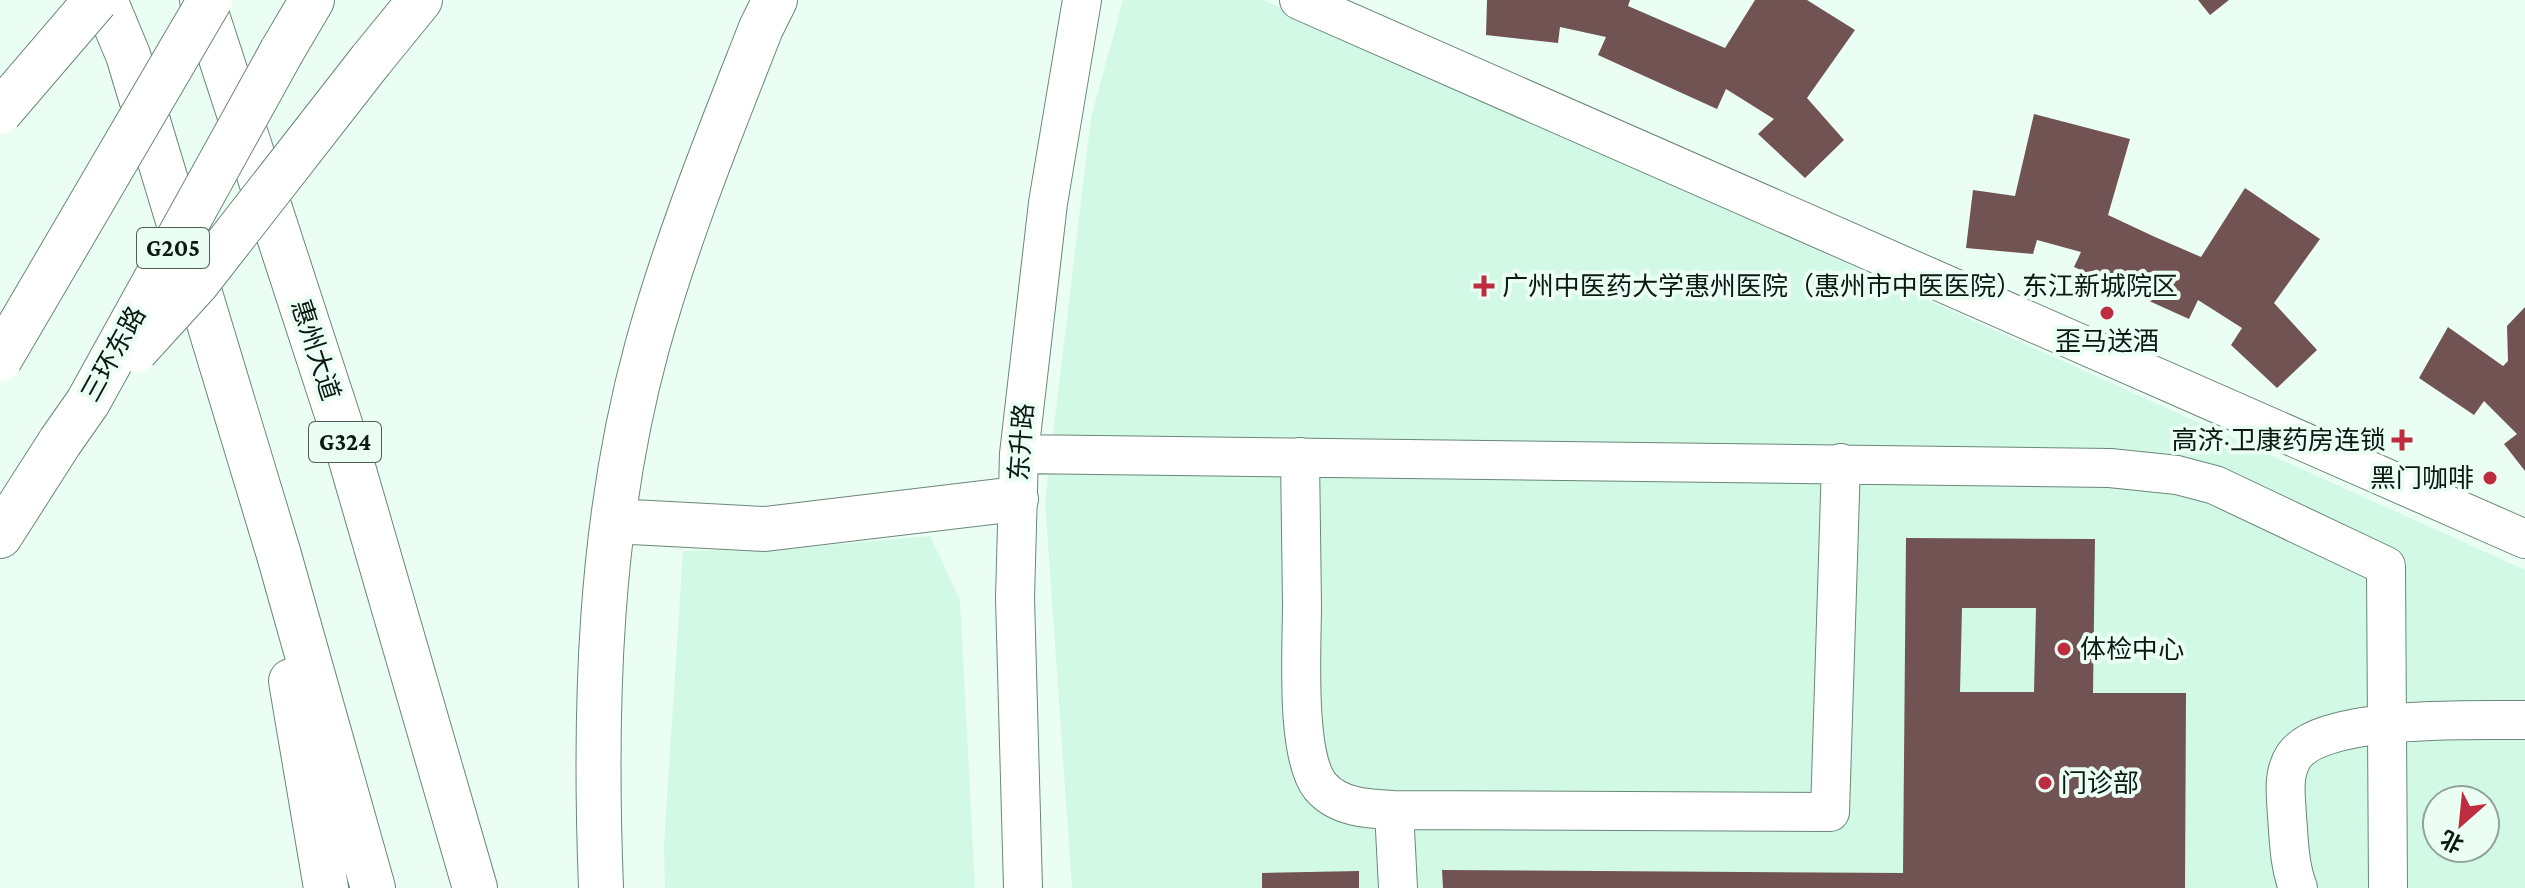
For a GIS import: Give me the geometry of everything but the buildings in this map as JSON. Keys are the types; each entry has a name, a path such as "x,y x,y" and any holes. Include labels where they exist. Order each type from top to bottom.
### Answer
{"highway":[{"path":"0,112 95,0 128,55"},
{"path":"105,0 128,55 279,555 373,888"},
{"name":"惠州大道","path":"202,0 344,436 475,888"},
{"path":"0,359 210,0"},
{"name":"三环东路","path":"0,536 88,402 312,0"},
{"path":"88,402 197,283 420,0"},
{"path":"601,888 597,774 599,687 613,521 634,404 663,293 716,145 761,28 775,0"},
{"path":"613,521 765,529 1016,499"},
{"path":"279,555 293,707 326,888"}],"street":[{"name":"东升路","path":"1023,888 1017,715 1016,499 1048,203 1082,0"},
{"path":"1299,0 2525,539"},
{"path":"1019,454 1841,463 2136,470 2203,480 2386,566 2388,888"},
{"path":"1300,457 1302,693 1310,764 1320,786 1335,799 1361,807 1394,810 1830,812 1841,463"},
{"path":"2298,888 2291,868 2285,786 2288,770 2302,747 2316,739 2387,722 2525,720"},
{"path":"1394,810 1398,888"}],"shaded area":[{"name":"广州中医药大学惠州医院（惠州市中医医院）东江新城院区","path":"1123,0 1263,0 2525,570 2525,888 1072,888 1045,501 1091,118"},
{"path":"930,536 960,600 975,888 665,888 664,845 683,551 786,549"}],"place":[{"name":"广州中医药大学惠州医院（惠州市中医医院）东江新城院区","path":"1484,286"},
{"name":"歪马送酒","path":"2107,313"},
{"name":"高济·卫康药房连锁","path":"2402,440"},
{"name":"黑门咖啡","path":"2490,478"},
{"name":"体检中心","path":"2064,649"},
{"name":"门诊部","path":"2045,783"}]}
